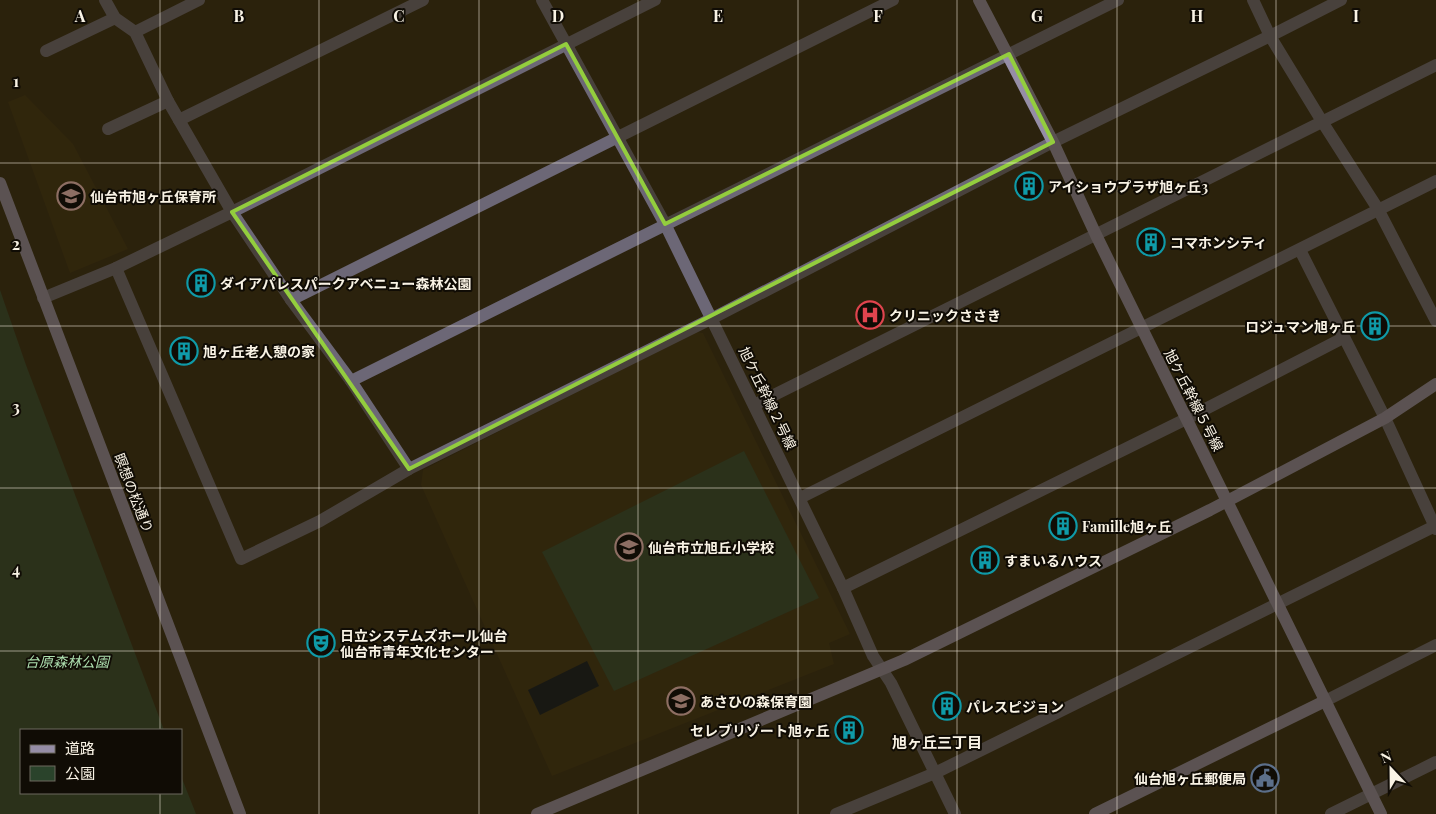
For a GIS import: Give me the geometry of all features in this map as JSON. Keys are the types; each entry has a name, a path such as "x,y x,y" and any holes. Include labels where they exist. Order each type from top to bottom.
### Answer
{"street":[{"path":"105,0 115,18 135,32 168,101 232,212 290,300 351,381 409,469"},
{"path":"135,32 199,0"},
{"path":"179,120 423,0"},
{"name":"旭ケ丘幹線２号線","path":"542,0 666,224 800,498 873,656 891,683 955,814"},
{"path":"44,298 116,268 232,212 655,0"},
{"path":"290,300 893,0"},
{"name":"旭ケ丘幹線５号線","path":"979,0 1009,54 1053,142 1096,235 1381,814"},
{"path":"351,381 1118,0"},
{"path":"1253,0 1270,36 1378,209 1436,321"},
{"path":"116,268 241,559 320,521 409,469 713,318 1053,142 1341,0"},
{"path":"46,51 115,18"},
{"path":"754,405 1436,65"},
{"path":"108,128 168,101"},
{"path":"800,498 1300,250 1436,180"},
{"name":"瞑想の松通り","path":"0,183 240,814"},
{"path":"836,814 935,773 1435,527 1385,418 1300,250"},
{"path":"843,588 1343,338"},
{"path":"537,814 557,810 882,670 1228,500 1385,418 1436,384"},
{"path":"1095,814 1436,646"},
{"path":"1331,814 1436,762"}],"highlighted area":[{"path":"566,44 665,224 1009,54 1053,142 409,469 232,212"}],"shaded area":[{"name":"仙台市旭ヶ丘保育所","path":"25,95 73,144 128,249 70,273 8,102"},
{"name":"仙台市立旭丘小学校","path":"696,332 703,333 850,634 829,643 834,664 552,776 421,485 423,470"}],"green space":[{"name":"台原森林公園","path":"0,290 26,365 164,729 20,729 20,794 182,794 182,779 196,814 0,814"},
{"path":"744,451 819,598 614,691 542,552"}],"water":[{"path":"587,661 599,686 540,715 528,690"}],"place":[{"name":"アイショウプラザ旭ヶ丘3","path":"1029,186"},
{"name":"仙台市旭ヶ丘保育所","path":"71,196"},
{"name":"コマホンシティ","path":"1151,242"},
{"name":"ダイアパレスパークアベニュー森林公園","path":"201,283"},
{"name":"クリニックささき","path":"870,315"},
{"name":"ロジュマン旭ヶ丘","path":"1375,326"},
{"name":"旭ヶ丘老人憩の家","path":"184,351"},
{"name":"Famille旭ヶ丘","path":"1063,526"},
{"name":"仙台市立旭丘小学校","path":"629,547"},
{"name":"すまいるハウス","path":"985,560"},
{"name":"日立システムズホール仙台 仙台市青年文化センター","path":"321,643"},
{"name":"あさひの森保育園","path":"681,701"},
{"name":"パレスピジョン","path":"947,706"},
{"name":"セレブリゾート旭ヶ丘","path":"849,730"},
{"name":"仙台旭ヶ丘郵便局","path":"1265,778"}],"district":[{"name":"旭ヶ丘三丁目","path":"937,742"}]}
